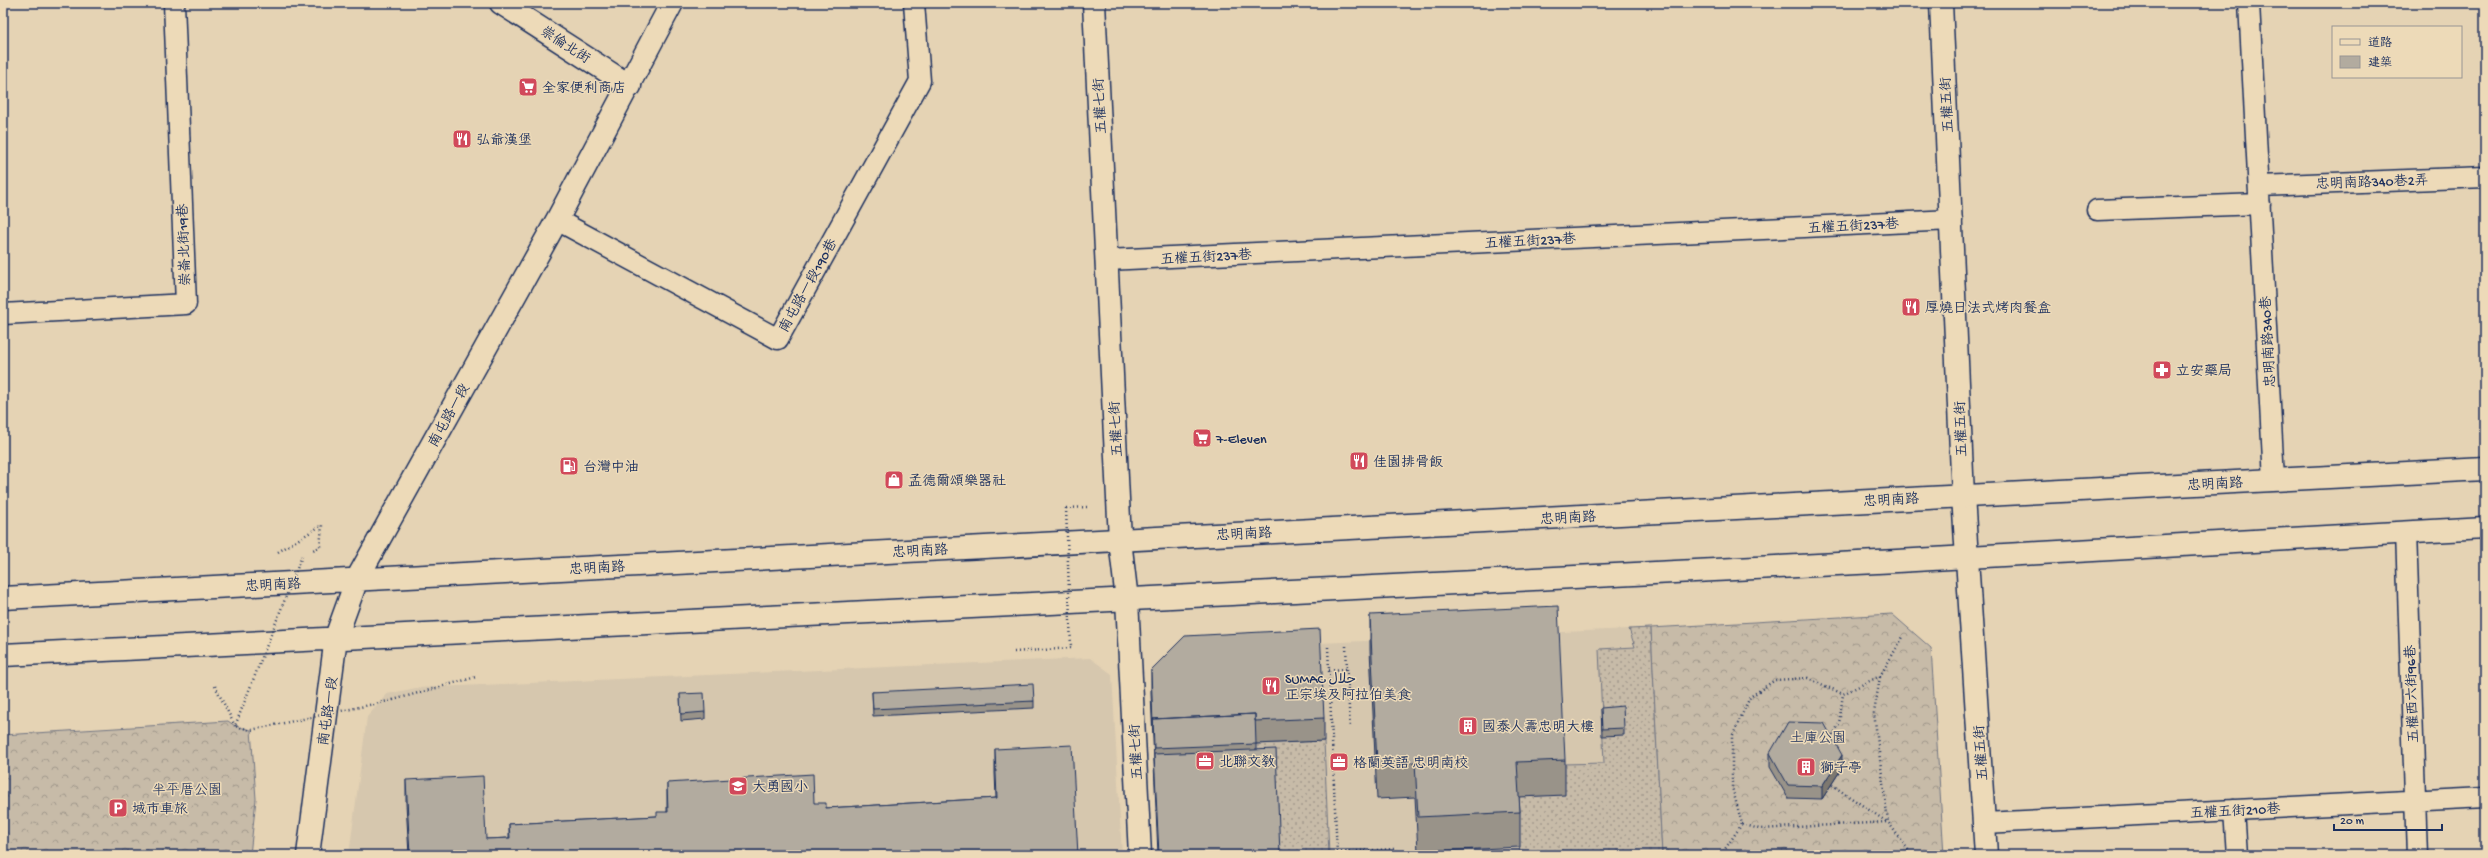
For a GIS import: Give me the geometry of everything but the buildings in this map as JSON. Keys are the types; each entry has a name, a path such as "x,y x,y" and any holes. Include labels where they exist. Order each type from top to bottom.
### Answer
{"main road":[{"name":"崇倫北街","path":"501,3 630,86"},
{"name":"南屯路一段","path":"308,855 336,637 357,579 557,220 630,86 672,3"},
{"name":"五權七街","path":"1094,3 1108,260 1120,540 1127,600 1140,855"},
{"name":"五權五街","path":"1941,3 1952,220 1963,496 1986,855"},
{"name":"忠明南路","path":"3,598 2485,469"},
{"path":"3,655 336,637 1127,600 1967,557 2485,528"}],"lane":[{"name":"崇崙北街19巷","path":"3,314 186,304 174,3"},
{"name":"南屯路一段190巷","path":"557,220 778,339 920,80 914,3"},
{"name":"忠明南路340巷","path":"2249,3 2274,480"},
{"name":"忠明南路340巷2弄","path":"2259,195 2485,177"},
{"path":"2097,210 2259,195"},
{"name":"五權五街237巷","path":"1108,260 1952,220"},
{"name":"五權西六街96巷","path":"2406,532 2417,855"},
{"name":"五權五街210巷","path":"1984,823 2485,797"},
{"path":"2234,810 2237,855"}],"path":[{"path":"1014,652 1071,648 1066,508"},
{"path":"235,726 302,556 320,547 322,525 275,554"},
{"path":"1888,822 1874,714 1880,676 1903,637"},
{"path":"1346,646 1350,728"},
{"path":"1328,647 1337,853 1395,849 1401,855"},
{"path":"1329,670 1347,670"},
{"path":"1843,694 1880,676"},
{"path":"215,686 235,726 250,730 393,700 476,677"},
{"path":"1721,855 1742,824 1732,787 1732,737 1750,697 1775,680 1808,678 1843,694"},
{"path":"1828,744 1839,724 1843,694"},
{"path":"1832,784 1888,822 1912,855"},
{"path":"1742,824 1759,828 1888,822"}],"shaded area":[{"path":"1629,629 1635,647 1633,855 1280,855 1255,744 1324,741 1320,643"},
{"name":"大勇國小","path":"1090,658 1112,674 1122,855 349,855 367,717 387,694 416,688"}],"green space":[{"name":"土庫公園","path":"1892,614 1931,648 1944,855 1662,855 1651,628"},
{"path":"1651,628 1662,855 1520,855 1517,797 1564,764 1604,763 1599,649 1635,647 1629,629"},
{"name":"半平厝公園","path":"228,721 235,726 251,730 256,799 250,855 3,855 3,735"},
{"path":"1324,741 1329,855 1280,855 1256,773 1255,744"}],"place":[{"name":"全家便利商店","path":"528,87"},
{"name":"弘爺漢堡","path":"462,139"},
{"name":"厚燒日法式烤肉餐盒","path":"1911,307"},
{"name":"立安藥局","path":"2162,370"},
{"name":"7-Eleven","path":"1202,438"},
{"name":"佳園排骨飯","path":"1359,461"},
{"name":"台灣中油","path":"569,466"},
{"name":"孟德爾頌樂器社","path":"894,480"},
{"name":"SUMAC حلال 正宗埃及阿拉伯美食","path":"1271,686"},
{"name":"國泰人壽忠明大樓","path":"1468,726"},
{"name":"北聯文教","path":"1205,761"},
{"name":"格蘭英語 忠明南校","path":"1339,762"},
{"name":"獅子亭","path":"1806,767"},
{"name":"大勇國小","path":"738,786"},
{"name":"城市車旅","path":"118,808"}]}
